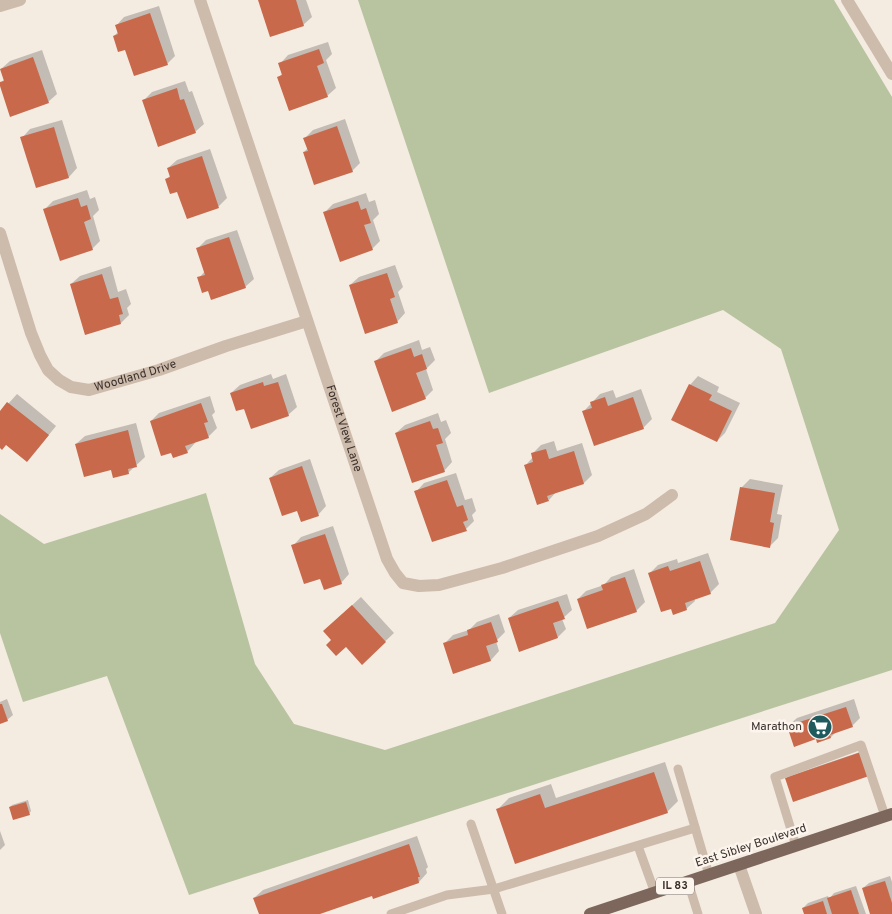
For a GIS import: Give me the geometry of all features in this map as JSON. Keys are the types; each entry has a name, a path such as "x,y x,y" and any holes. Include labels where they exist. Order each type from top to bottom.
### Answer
{"main road":[{"name":"East Sibley Boulevard","path":"590,914 889,815"}],"street":[{"path":"0,6 20,0"},
{"name":"Forest View Lane","path":"200,0 387,559 403,583 419,586 439,585 502,568 598,536 646,514 672,495"},
{"path":"847,0 892,74"},
{"name":"Woodland Drive","path":"0,234 31,334 40,355 48,370 59,380 71,387 89,390 159,370 226,346 307,321"},
{"path":"739,865 756,914"}],"lane":[{"path":"796,846 775,777 861,746 889,815"},
{"path":"678,769 709,874"},
{"path":"471,824 502,914"},
{"path":"390,914 447,895 494,889 695,828"},
{"path":"638,846 654,892"},
{"path":"688,882 698,914"}],"green space":[{"path":"358,0 834,0 892,97 892,670 189,895 107,676 23,702 0,633 0,514 44,544 206,493 255,664 294,724 385,750 775,623 839,530 781,349 723,310 489,393"}],"building":[{"path":"258,0 296,0 304,26 270,37"},
{"path":"150,13 168,65 134,76 125,50 118,52 113,36 118,34 115,25"},
{"path":"319,49 324,63 317,66 328,97 289,111 277,77 282,75 278,63"},
{"path":"33,57 49,103 10,117 0,86 0,82 4,81 0,69"},
{"path":"177,88 180,100 184,99 196,133 158,147 142,100"},
{"path":"337,126 353,172 314,185 303,152 308,151 303,138"},
{"path":"54,127 69,178 36,188 20,137"},
{"path":"202,156 219,208 187,219 177,192 170,194 165,179 170,177 167,168"},
{"path":"78,198 81,207 87,205 91,219 84,222 93,250 60,261 43,209"},
{"path":"358,201 361,210 366,208 371,223 364,225 373,250 340,262 323,212"},
{"path":"229,237 246,288 211,300 208,291 202,293 197,277 205,275 196,248"},
{"path":"387,273 395,297 390,299 398,323 365,334 349,285"},
{"path":"102,274 110,299 118,297 123,314 119,315 121,324 85,335 70,284"},
{"path":"411,348 414,357 422,354 427,369 416,373 426,399 392,412 374,361"},
{"path":"263,382 264,386 278,382 289,416 251,429 244,409 236,411 230,393"},
{"path":"689,384 712,395 709,400 732,411 717,442 671,420"},
{"path":"605,397 608,406 633,397 644,429 594,446 582,411 592,408 590,402"},
{"path":"7,402 49,435 27,462 6,445 2,450 0,448 0,411"},
{"path":"201,403 208,422 204,423 209,438 185,446 188,453 173,458 171,453 161,456 150,421"},
{"path":"430,421 433,429 438,428 443,443 436,445 445,472 412,483 395,433"},
{"path":"128,430 137,467 128,469 129,474 113,478 111,470 84,477 75,444"},
{"path":"546,449 549,459 574,451 584,484 547,496 549,501 537,505 524,465 533,462 531,453"},
{"path":"302,466 319,516 301,522 297,511 282,516 269,478"},
{"path":"447,480 457,507 463,505 468,520 463,522 467,531 432,542 414,491"},
{"path":"740,487 775,493 770,522 774,523 770,548 730,540"},
{"path":"325,534 342,584 324,590 320,579 304,584 291,545"},
{"path":"700,561 711,594 685,603 687,610 673,615 671,609 661,612 648,573 668,566 670,571"},
{"path":"625,577 637,612 587,629 577,599 603,590 601,585"},
{"path":"558,601 565,619 553,623 558,638 519,652 508,618"},
{"path":"352,605 386,642 362,665 346,647 336,656 326,645 331,640 323,631"},
{"path":"491,622 498,642 486,646 491,661 453,674 443,643 468,635 467,630"},
{"path":"0,704 2,704 8,721 0,724"},
{"name":"Marathon","path":"846,707 853,727 830,735 831,738 817,743 816,739 794,747 787,726"},
{"name":"Marathon","path":"861,752 869,776 793,802 785,778"},
{"path":"654,772 668,813 515,864 496,809 540,794 545,808"},
{"path":"26,802 30,815 13,820 9,807"},
{"path":"409,844 420,877 418,877 419,883 373,899 372,896 320,914 259,914 253,898"},
{"path":"885,881 892,903 892,914 870,914 862,888"},
{"path":"851,890 859,914 832,914 827,898"},
{"path":"823,901 827,914 804,914 802,908"}],"place":[{"name":"Marathon","path":"820,727"}]}
